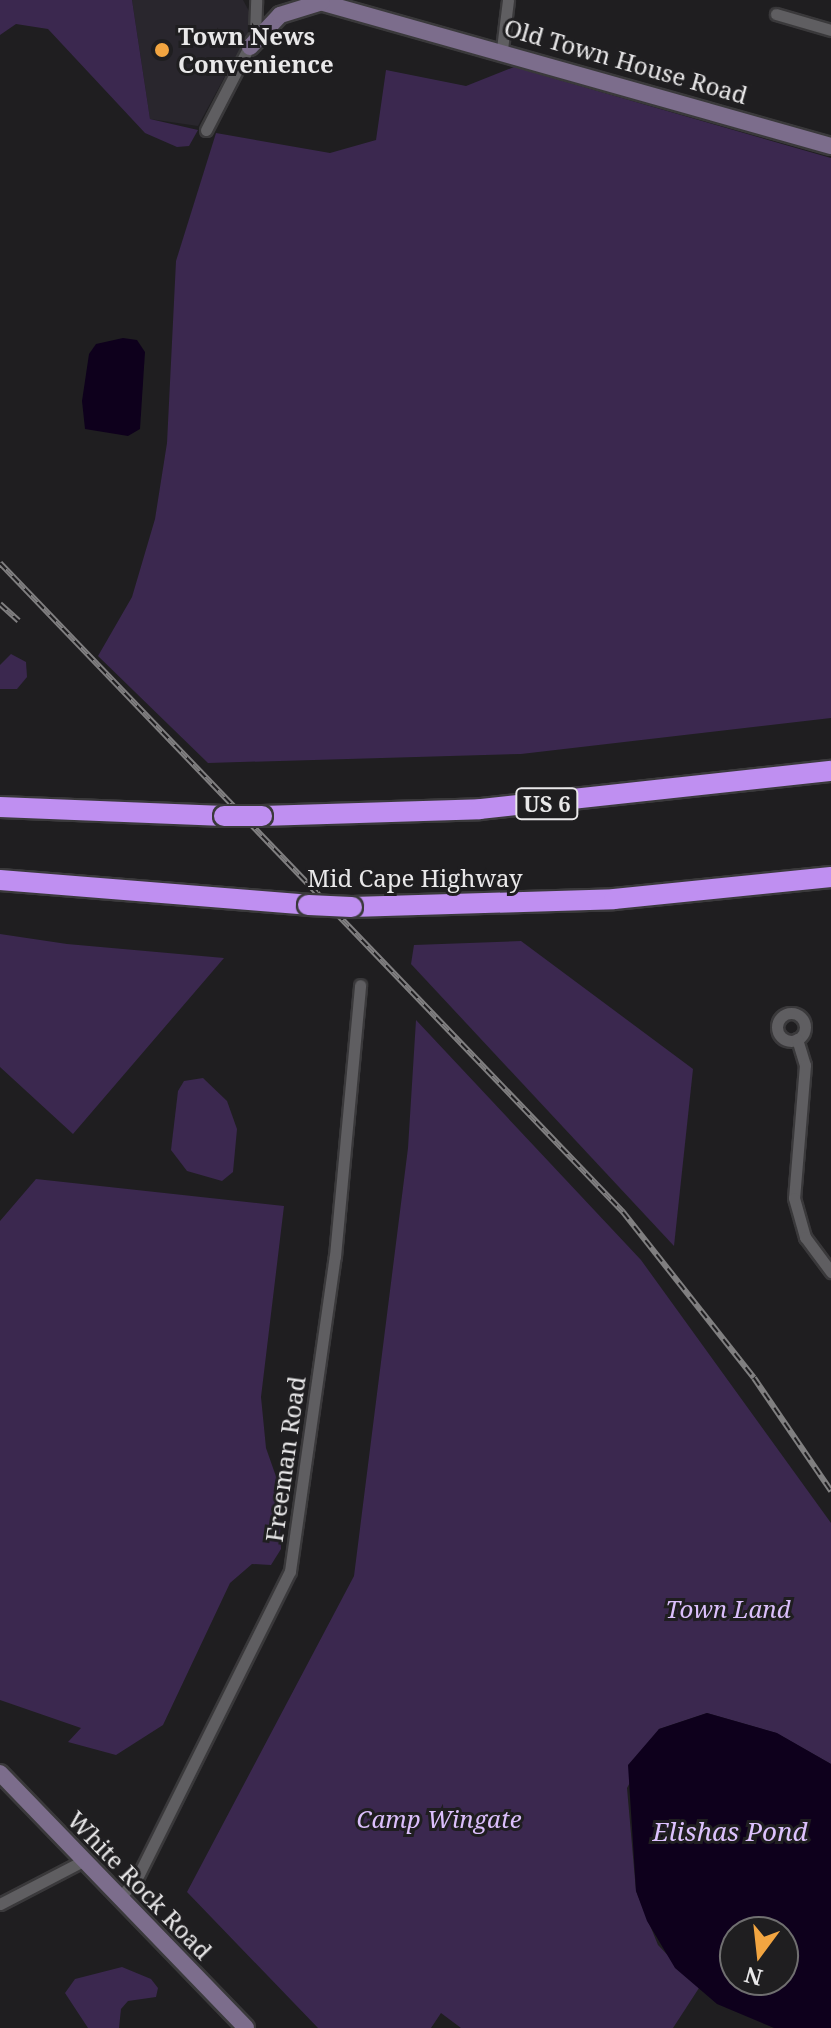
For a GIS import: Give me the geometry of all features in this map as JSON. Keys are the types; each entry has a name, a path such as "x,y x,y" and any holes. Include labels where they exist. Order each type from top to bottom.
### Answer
{"highway":[{"name":"US 6","path":"0,807 224,816 480,809 831,771"},
{"name":"Mid Cape Highway","path":"0,880 352,907 614,899 831,877"}],"main road":[{"path":"250,47 280,15 318,1"},
{"name":"Old Town House Road","path":"318,1 502,49 831,146"},
{"name":"White Rock Road","path":"0,1773 245,2028"}],"street":[{"path":"206,130 250,47 258,23 256,0"},
{"path":"502,49 508,0"},
{"path":"776,14 831,30"},
{"name":"Freeman Road","path":"119,1898 136,1880 290,1571 335,1256 360,985"},
{"path":"797,1039 805,1065 794,1198 805,1237 831,1272"},
{"path":"0,1904 83,1861"}],"shaded area":[{"path":"132,0 243,0 250,13 249,32 198,126 150,119"}],"green space":[{"path":"0,0 132,0 150,119 198,130 189,146 177,147 145,133 48,29 16,24 0,35"},
{"path":"514,67 831,158 831,718 521,754 208,763 98,656 132,597 155,519 167,443 176,261 216,133 330,153 376,140 386,70 466,86"},
{"path":"11,654 26,662 27,677 17,689 0,689 0,665"},
{"path":"0,934 67,944 224,958 73,1134 0,1067"},
{"path":"521,941 693,1069 674,1246 411,964 414,945"},
{"name":"Camp Wingate","path":"416,1020 641,1260 831,1523 831,1764 776,1733 707,1713 659,1729 627,1788 636,1891 658,1945 699,1988 673,2028 461,2028 441,2013 431,2028 318,2028 187,1892 354,1576 408,1148"},
{"path":"203,1078 227,1101 237,1129 233,1172 222,1181 187,1171 171,1150 178,1091 184,1081"},
{"path":"36,1179 284,1206 261,1397 266,1448 279,1485 281,1549 271,1565 252,1564 230,1583 163,1725 116,1755 68,1742 81,1728 0,1700 0,1221"},
{"path":"122,1967 151,1979 158,1988 156,1997 128,2001 121,2009 119,2028 88,2028 65,1993 75,1979"}],"water":[{"path":"123,338 137,340 145,352 140,429 128,436 85,429 82,401 89,354 96,344"},
{"name":"Elishas Pond","path":"707,1713 777,1733 831,1764 831,2028 774,2028 717,2004 675,1968 647,1921 636,1891 628,1765 659,1729"}],"railway":[{"path":"0,563 623,1212 754,1378 831,1491"},
{"path":"0,604 19,621"}],"place":[{"name":"Town News Convenience","path":"162,50"}],"park label":[{"name":"Town Land","path":"728,1609"}]}
